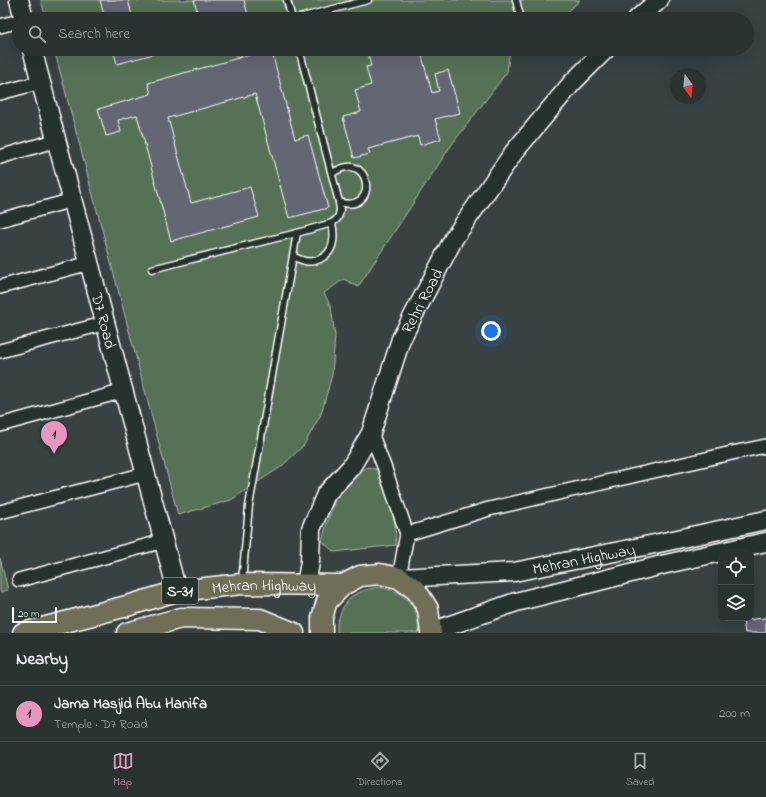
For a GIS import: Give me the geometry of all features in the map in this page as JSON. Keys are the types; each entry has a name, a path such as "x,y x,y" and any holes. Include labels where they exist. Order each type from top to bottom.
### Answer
{"main road":[{"path":"322,633 322,618 327,601 343,585 360,576 380,574 399,578 416,590 428,609 431,632"},
{"name":"Mehran Highway","path":"23,633 177,591 242,584 343,585"},
{"path":"156,597 163,623"},
{"name":"Mehran Highway","path":"127,633 181,618 260,619 294,633"}],"street":[{"path":"19,0 22,12"},
{"path":"645,12 659,0"},
{"path":"0,26 12,23"},
{"name":"D7 Road","path":"34,56 177,591"},
{"name":"Rehri Road","path":"306,585 310,562 311,529 326,494 351,467 371,433 401,339 454,238 514,152 572,83 599,56"},
{"path":"0,93 41,82"},
{"path":"0,157 57,140"},
{"path":"0,220 73,200"},
{"path":"0,287 90,263"},
{"path":"0,352 106,323"},
{"path":"0,425 124,391"},
{"path":"371,433 388,476 407,534 399,578"},
{"path":"407,534 489,509 724,454 766,446"},
{"path":"0,512 145,474"},
{"name":"Mehran Highway","path":"399,578 514,572 766,520"},
{"path":"19,580 164,541"},
{"path":"431,632 516,602 666,564 766,542"}],"lane":[{"path":"286,0 290,12"},
{"path":"321,12 368,0"},
{"path":"516,0 519,12"},
{"path":"152,269 297,233 332,223 337,219 340,210 339,202 301,56"},
{"path":"332,174 340,168 348,167 356,169 363,174 366,182 366,190 362,198 355,203 347,205 339,202"},
{"path":"293,257 306,261 325,257 331,250 334,240 332,223"},
{"path":"242,584 249,506 297,233"}],"green space":[{"path":"41,0 580,0 568,12 44,12"},
{"path":"56,56 509,56 507,72 450,147 358,287 344,279 324,293 331,307 335,336 332,375 321,414 304,445 282,466 231,500 178,515"},
{"path":"368,467 378,470 386,492 395,523 396,545 334,552 322,541 336,496 358,472"},
{"path":"0,558 8,590 0,592"},
{"path":"379,587 392,590 404,596 416,613 418,619 418,633 337,633 337,623 343,607 352,596 365,590"}],"building":[{"path":"100,0 128,0 131,12 103,12"},
{"path":"194,0 244,0 247,12 197,12"},
{"path":"115,56 146,56 117,64"},
{"path":"246,56 273,56 295,139 308,135 328,208 289,218 255,94 168,118 191,203 250,187 259,217 171,241 137,115 118,120 121,132 106,136 98,109 151,94 148,83"},
{"path":"369,56 422,56 432,93 439,91 435,74 448,70 460,113 435,119 441,139 420,145 418,136 368,149 370,154 354,158 343,117 361,112 355,90 371,85 366,67 371,66"},
{"path":"766,618 766,633 745,633 743,621 754,621 754,619"}],"place":[{"name":"Jama Masjid Abu Hanifa","path":"54,454"}]}
